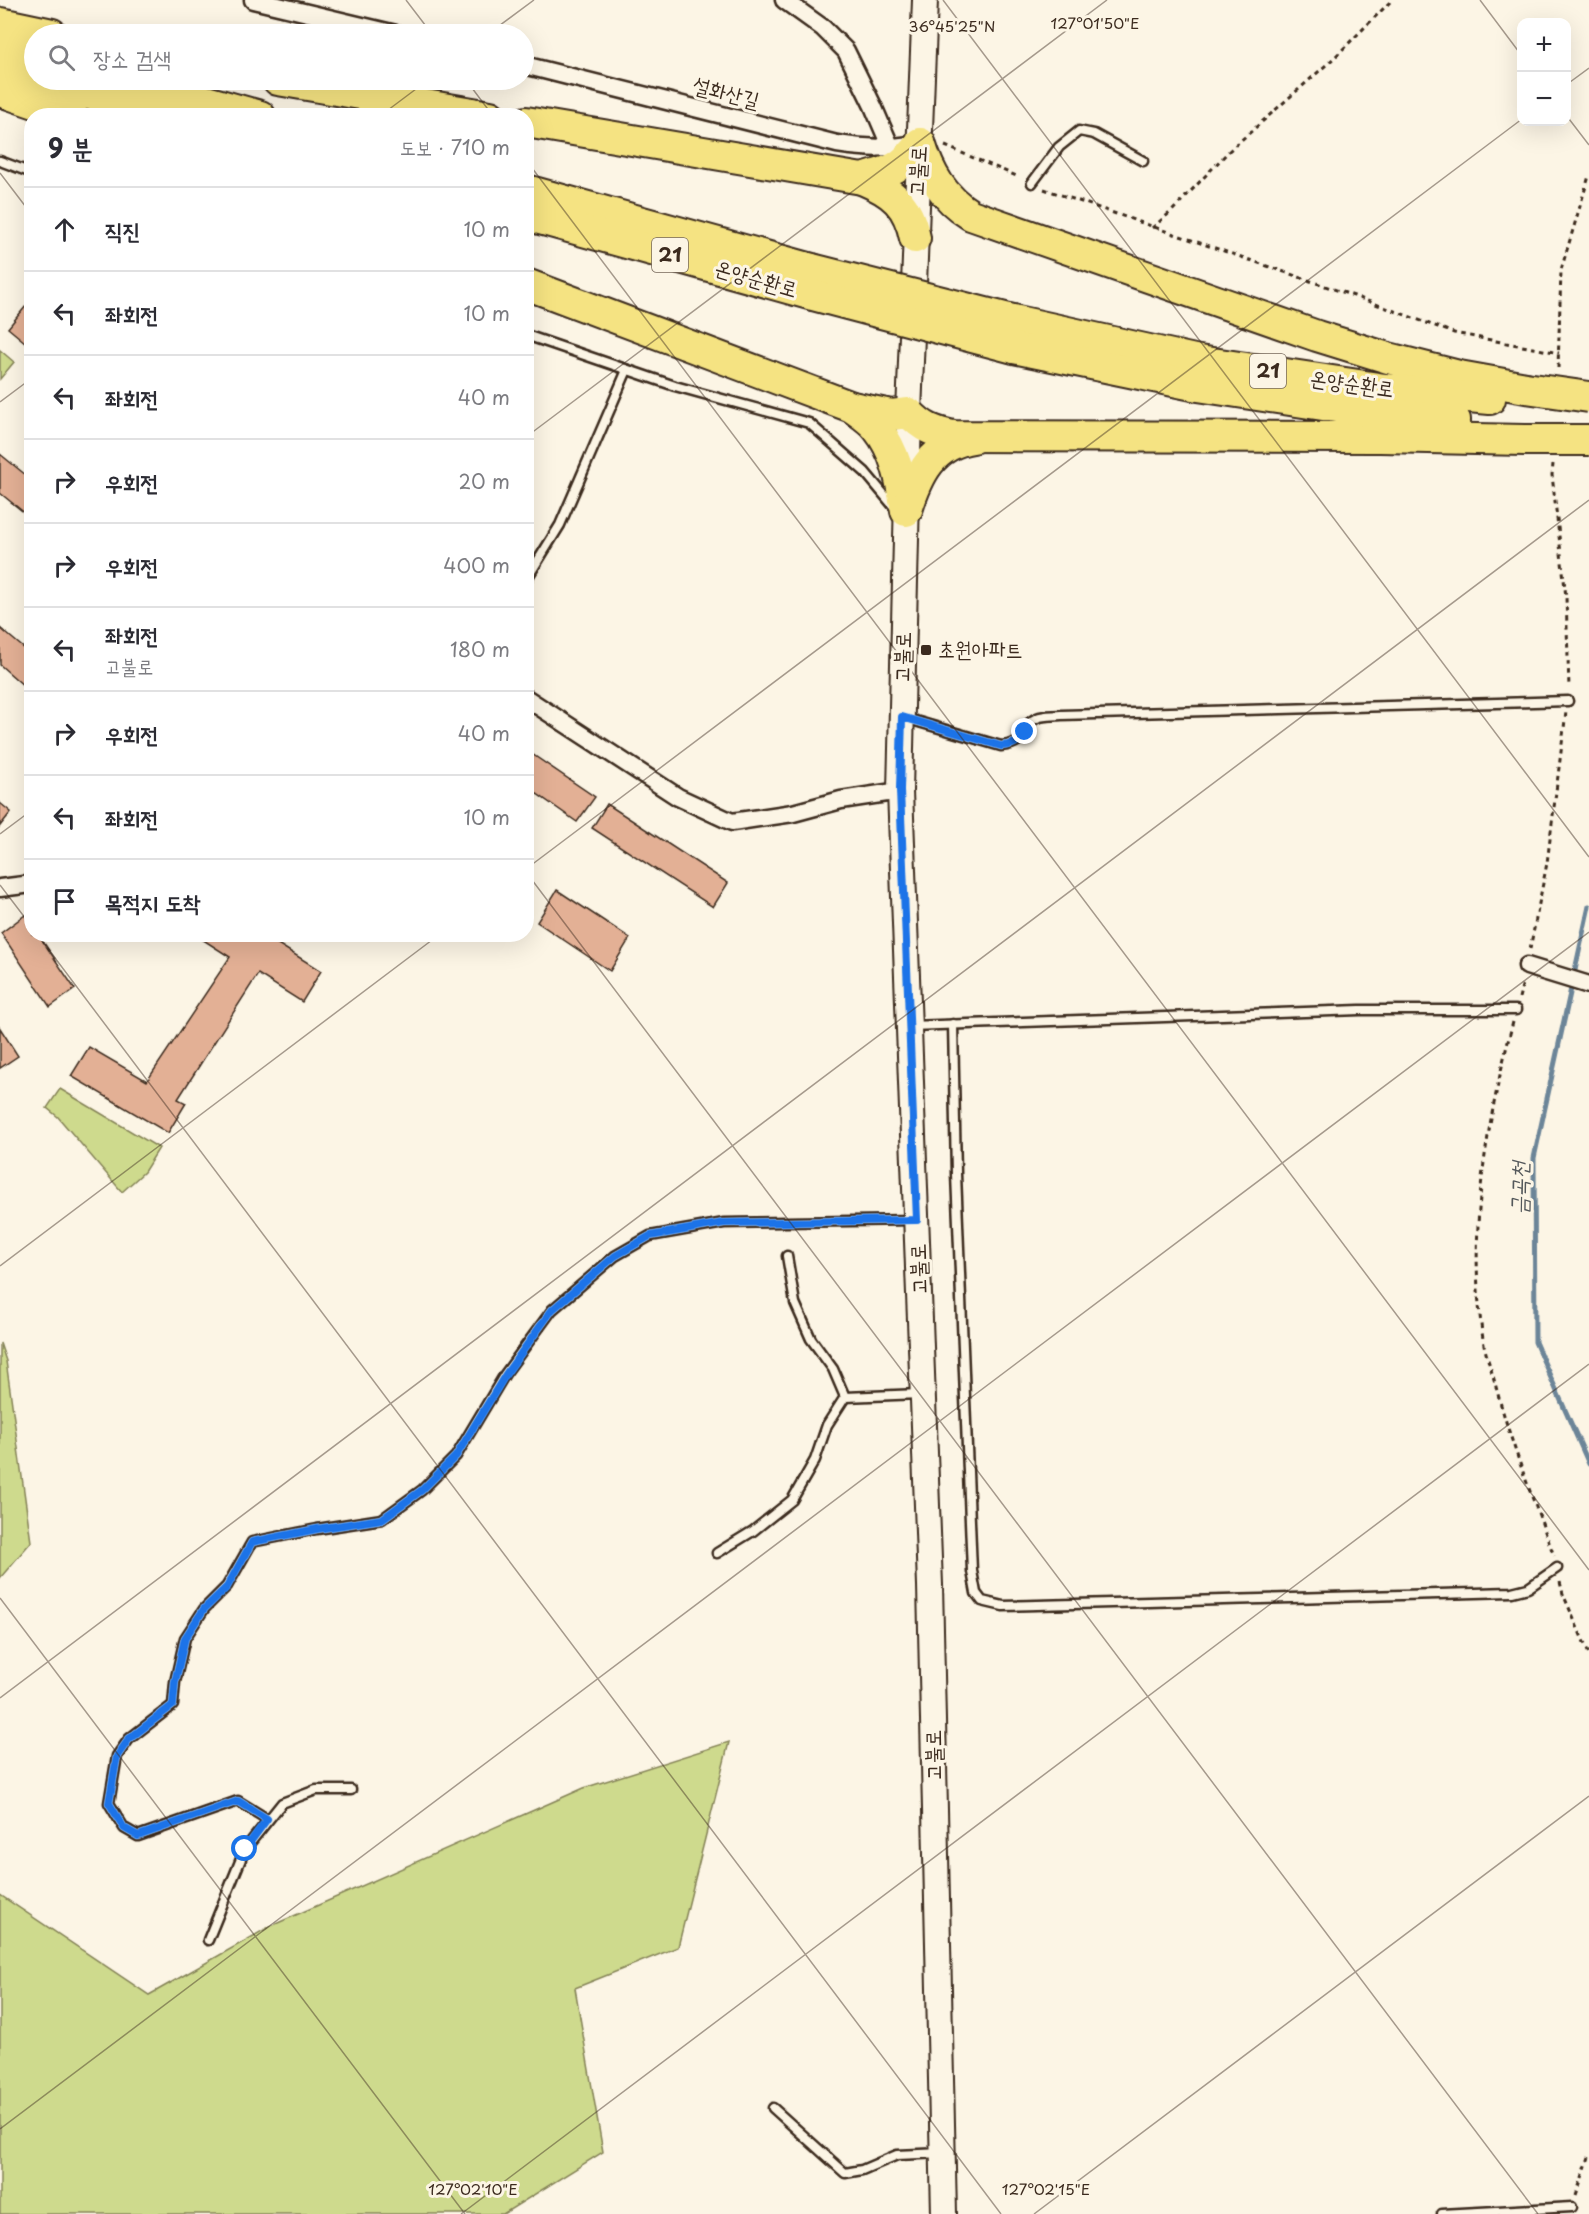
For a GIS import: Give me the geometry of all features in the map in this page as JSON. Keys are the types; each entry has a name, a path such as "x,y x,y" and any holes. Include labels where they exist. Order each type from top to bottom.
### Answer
{"highway":[{"path":"0,23 24,28"},
{"path":"0,43 24,50"},
{"path":"0,69 24,75"},
{"path":"76,90 140,108"},
{"path":"166,90 231,108"},
{"path":"337,90 443,108"},
{"path":"0,91 50,108"},
{"path":"534,123 862,179 882,188 900,203 911,219 915,238"},
{"path":"862,179 900,166 920,142"},
{"path":"920,142 926,164 935,180 959,208 971,215 1337,342 1459,376 1526,414 1589,440"},
{"name":"온양순환로","path":"534,193 812,282"},
{"path":"915,238 939,219 954,215 971,215"},
{"name":"온양순환로","path":"534,217 812,282 1013,334 1386,389 1526,414 1589,432"},
{"path":"534,287 852,407 891,414 909,413 920,424 953,436 1380,437 1526,414 1589,397"},
{"name":"온양순환로","path":"1526,414 1589,406"},
{"path":"852,407 876,426 891,450 900,475 906,516"},
{"path":"906,516 916,481 927,464 944,449 963,440 985,436"}],"main road":[{"name":"고불로","path":"925,0 909,413 900,790 931,1609 944,2214"}],"street":[{"path":"253,0 354,24"},
{"path":"784,0 824,28 846,51 891,148"},
{"name":"설화산길","path":"534,68 837,144 870,149 891,148 920,142"},
{"path":"534,703 678,797 732,822 793,813 841,800 900,790"},
{"path":"0,888 24,885"},
{"path":"1527,966 1589,985"}],"lane":[{"path":"1032,183 1059,147 1079,131 1094,134 1143,161"},
{"path":"0,161 24,170"},
{"path":"534,338 675,386 809,423 865,472 906,516"},
{"path":"534,567 560,525 627,370"},
{"path":"902,717 1001,746 1014,745 1020,741 1029,724 1037,718 1061,715 1568,701"},
{"path":"910,1026 1360,1010 1516,1010"},
{"path":"952,1024 972,1560 976,1593 982,1601 1003,1606 1512,1592 1528,1588 1557,1568"},
{"path":"267,1819 238,1801 138,1836 124,1828 109,1803 117,1756 129,1739 173,1705 175,1682 185,1638 204,1609 227,1587 252,1542 382,1519 422,1490 456,1456 506,1374 552,1310 615,1256 650,1236 724,1223 917,1220"},
{"path":"787,1256 795,1303 811,1339 833,1369 845,1397"},
{"path":"845,1397 924,1394"},
{"path":"717,1552 753,1531 792,1500 815,1460 827,1425 845,1397"},
{"path":"208,1940 245,1849 282,1803 316,1790 351,1790"},
{"path":"774,2108 844,2173 862,2170 897,2155 942,2153"},
{"path":"1442,2214 1572,2207"}],"path":[{"path":"1152,228 1172,211 1229,151 1334,58 1392,0"},
{"path":"920,142 945,146 992,164 1032,183 1152,228 1354,296 1454,333 1559,352"},
{"path":"1558,375 1561,270 1589,176"},
{"path":"1553,464 1552,475 1566,597 1570,682 1546,863 1527,966 1501,1070 1479,1197 1477,1278 1483,1340 1505,1423 1557,1568 1563,1594 1589,1654"},
{"path":"1572,2207 1589,2157"}],"green space":[{"path":"0,350 14,362 0,379"},
{"path":"60,1089 159,1148 144,1172 122,1192 58,1117 47,1108"},
{"path":"0,1343 6,1361 31,1542 0,1578"},
{"path":"729,1742 678,1947 575,1988 603,2152 503,2214 0,2214 0,1895 149,1995 271,1926 584,1788"}],"building":[{"path":"24,308 24,341 8,328"},
{"path":"0,454 24,474 24,512 0,493"},
{"path":"0,628 24,648 24,686 0,665"},
{"path":"534,755 595,797 577,822 534,792"},
{"path":"0,803 11,812 0,826"},
{"path":"607,804 728,883 713,907 592,828"},
{"path":"557,890 630,938 610,971 537,922"},
{"path":"24,916 24,942 43,942 75,989 50,1007 1,933"},
{"path":"207,942 275,942 321,971 302,1002 258,974 178,1099 186,1103 168,1133 71,1076 89,1047 147,1081 230,957"},
{"path":"0,1028 18,1056 0,1068"}],"waterway":[{"name":"금곡천","path":"1589,906 1534,1158 1535,1342 1589,1464"}],"place":[{"name":"초원아파트","path":"926,650"}],"route":[{"path":"245,1849 267,1819 238,1801 138,1836 124,1828 109,1803 117,1756 129,1739 173,1705 175,1682 185,1638 204,1609 227,1587 252,1542 382,1519 422,1490 456,1456 506,1374 552,1310 615,1256 650,1236 724,1223 917,1220 900,790 902,717 1001,746 1014,745 1020,741 1025,732"}]}
